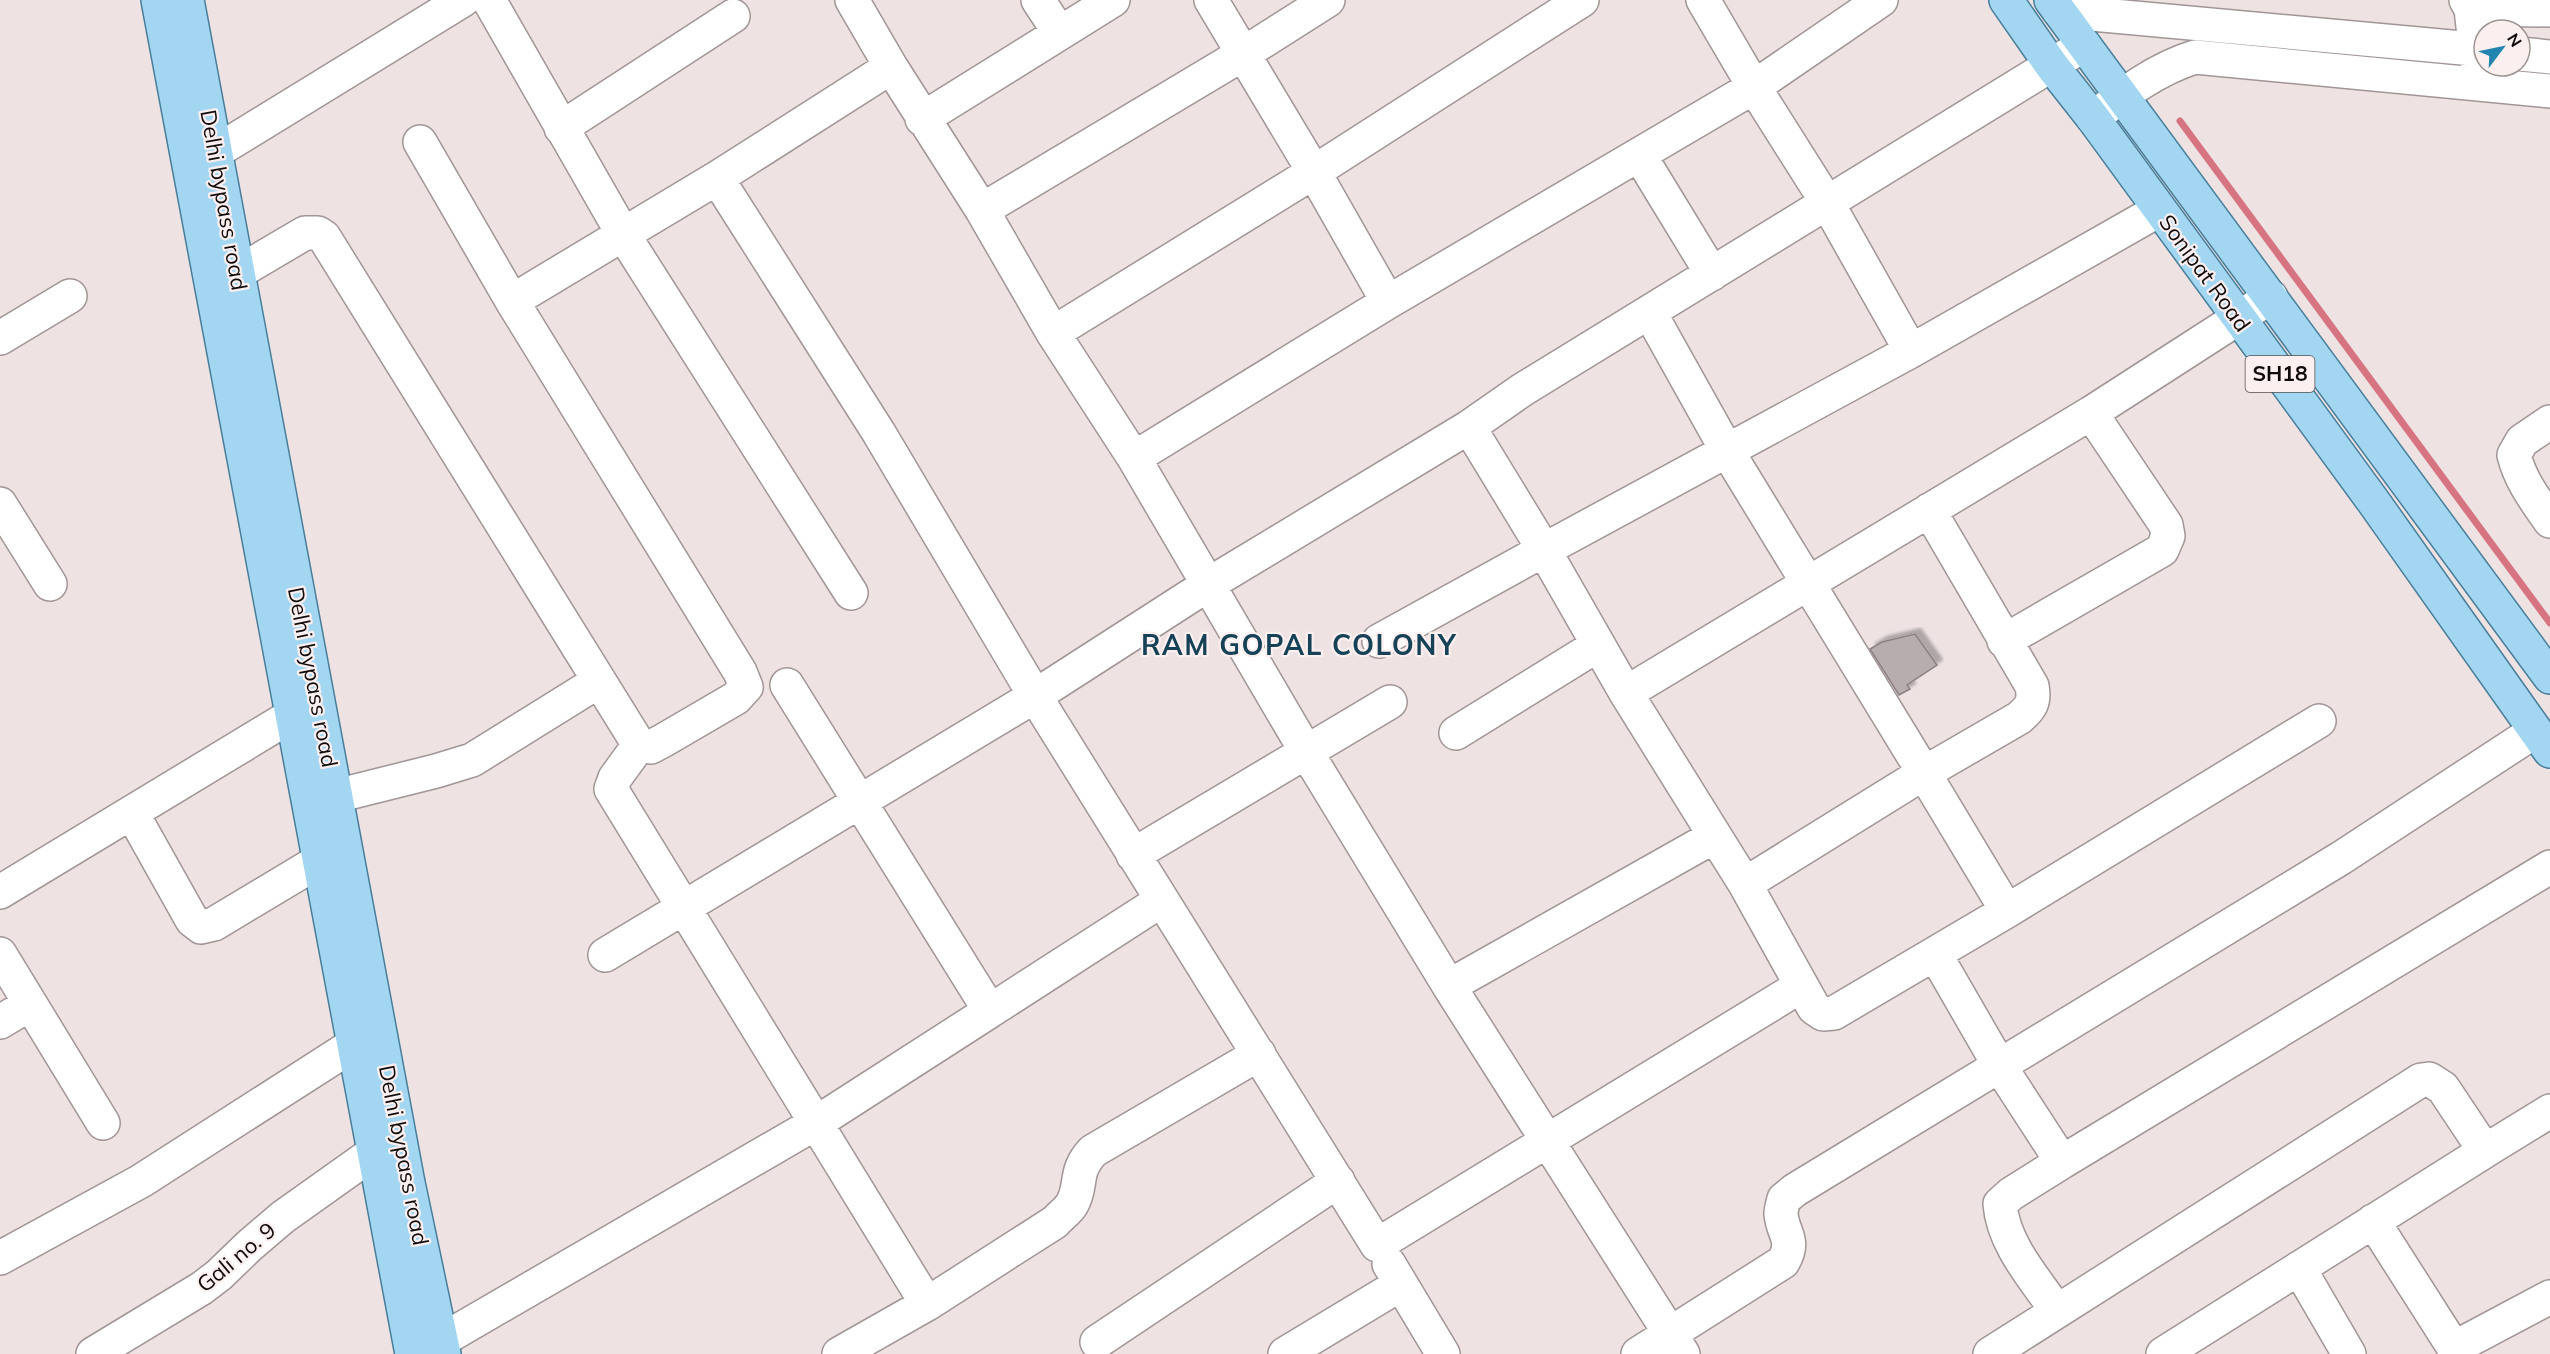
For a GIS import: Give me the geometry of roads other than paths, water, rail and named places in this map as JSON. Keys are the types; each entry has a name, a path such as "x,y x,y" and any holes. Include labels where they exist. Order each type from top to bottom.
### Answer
{"main road":[{"name":"Delhi bypass road","path":"158,0 305,708 336,796 408,1183 443,1347"},
{"name":"Delhi bypass road","path":"187,0 217,151 305,708 319,861 412,1354"},
{"name":"Sonipat Road","path":"2006,0 2052,66 2093,118 2373,501 2542,741"},
{"name":"Sonipat Road","path":"2055,6 2550,677"}],"street":[{"path":"217,151 463,0"},
{"path":"489,0 623,234 851,593"},
{"path":"852,0 922,119 982,210 1053,333 1134,458 1307,753 1449,986 1677,1344"},
{"path":"1038,0 1059,32"},
{"path":"922,119 1113,0"},
{"path":"1211,0 1314,172 1388,302"},
{"path":"982,210 1243,54 1328,0"},
{"path":"1053,333 1314,172 1582,0"},
{"path":"1703,0 1754,87 1828,204 1911,351"},
{"path":"1134,458 1388,302 1754,87 1881,0"},
{"path":"2472,20 2468,5 2550,10"},
{"path":"2055,6 2169,11 2472,48"},
{"path":"561,128 733,16"},
{"path":"605,956 1035,696 1209,584 1470,427 1522,390 2084,45"},
{"path":"2532,55 2550,57"},
{"path":"2093,118 2162,70 2195,57 2550,91"},
{"path":"512,301 717,178 891,68"},
{"path":"2479,78 2479,84"},
{"path":"237,273 305,232 318,233 324,237 639,745 651,747 736,698 746,687 740,672 512,301 420,142"},
{"path":"1640,156 1712,274"},
{"path":"717,178 879,433 1035,696 1338,1181 1443,1354"},
{"path":"1379,641 1726,449 1911,351 2159,210"},
{"path":"0,338 70,296"},
{"path":"1626,693 2091,413 2271,297"},
{"path":"1650,313 1726,449 2007,911"},
{"path":"2004,641 2162,550 2168,537 2166,525 2091,413"},
{"path":"2550,422 2522,441 2514,455 2518,469 2550,521"},
{"path":"1470,427 1626,693 1745,884 1814,1008 1823,1014 1834,1013 1935,954 2319,721"},
{"path":"0,504 50,584"},
{"path":"1745,884 2030,709 2035,699 2032,686 1929,510"},
{"path":"1456,733 1598,645"},
{"path":"336,796 472,760 599,681"},
{"path":"787,685 990,1011"},
{"path":"1133,855 1390,702"},
{"path":"0,892 305,708"},
{"path":"1638,1354 1677,1344 1783,1262 1789,1252 1790,1243 1781,1214 1784,1199 1999,1065 2341,858 2542,741"},
{"path":"639,745 615,778 611,789 927,1304"},
{"path":"132,813 192,920 201,927 214,924 319,861"},
{"path":"1449,986 1715,836"},
{"path":"2057,1311 2008,1238 2001,1218 2000,1204 2011,1194 2550,867"},
{"path":"443,1347 816,1123 1162,900"},
{"path":"0,954 103,1123"},
{"path":"1935,954 1999,1065 2062,1162"},
{"path":"1377,1245 1801,986"},
{"path":"0,1022 30,1004"},
{"path":"0,1258 141,1180 353,1045"},
{"path":"839,1354 927,1304 1055,1222 1072,1204 1084,1160 1093,1150 1258,1054"},
{"path":"1990,1354 2421,1080 2429,1079 2443,1088 2485,1151"},
{"path":"2163,1354 2550,1111"},
{"name":"Gali no. 9","path":"93,1354 202,1288 283,1217 373,1153"},
{"path":"1097,1342 1338,1181"},
{"path":"2373,1221 2456,1351 2550,1297"},
{"path":"2299,1268 2349,1354"},
{"path":"1285,1354 1401,1284"}],"waterway":[{"path":"2180,121 2550,623"}],"district":[{"name":"RAM GOPAL COLONY","path":"1299,645"}]}
